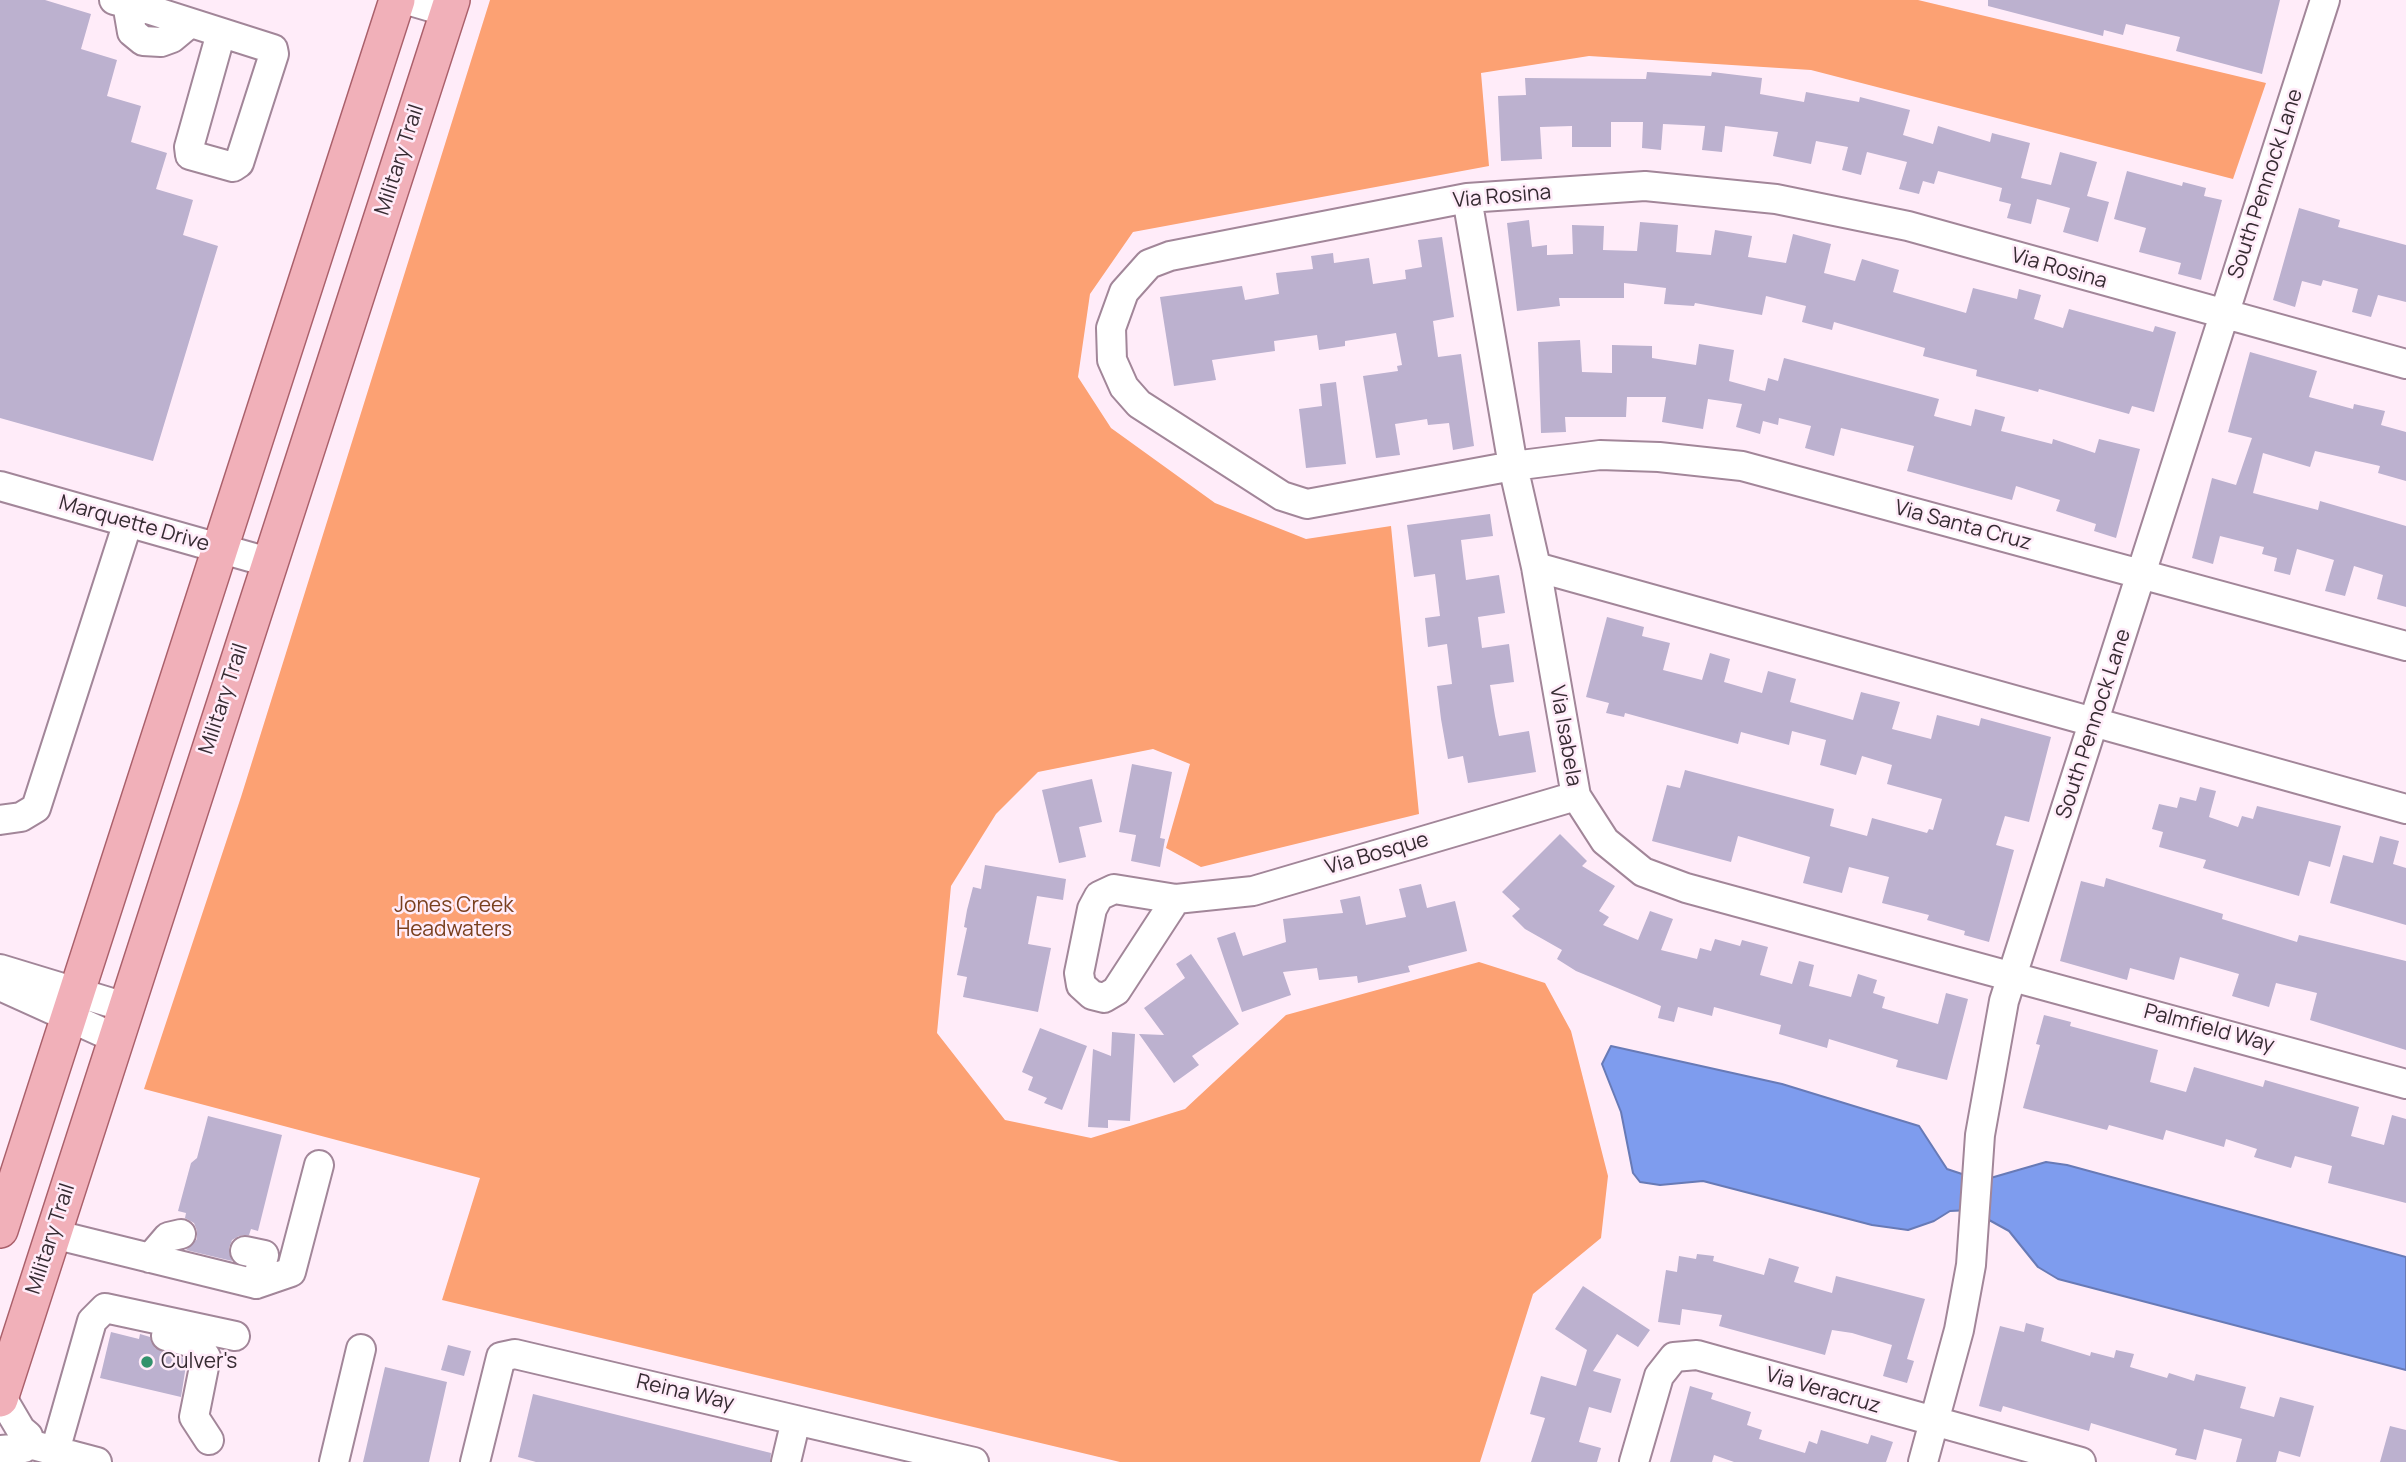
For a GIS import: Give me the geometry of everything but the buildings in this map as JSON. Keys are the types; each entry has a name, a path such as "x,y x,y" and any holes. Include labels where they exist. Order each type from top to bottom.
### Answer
{"main road":[{"path":"0,1230 397,0"},
{"name":"Military Trail","path":"1,1398 268,562 450,6"}],"street":[{"path":"407,0 450,6"},
{"name":"South Pennock Lane","path":"1923,1462 1959,1330 1970,1265 1980,1135 2004,1001 2325,0"},
{"path":"131,3 132,32 143,41 161,42 172,38 190,23 273,49 274,54 239,163 233,167 190,155 189,147 221,33"},
{"name":"Via Rosina","path":"1513,466 1307,504 1282,496 1139,404 1124,387 1112,360 1111,328 1124,292 1149,264 1170,256 1467,198 1646,186 1776,199 1908,226 2406,364"},
{"name":"Via Isabela","path":"1467,198 1513,466 1536,567 1576,796 1605,841 1643,872 1686,888 2012,975"},
{"name":"Via Santa Cruz","path":"1513,466 1600,455 1659,457 1742,466 2406,646"},
{"name":"Marquette Drive","path":"0,486 268,562"},
{"path":"0,820 20,817 36,808 128,522"},
{"path":"1536,567 2094,720 2406,809"},
{"name":"Via Bosque","path":"1176,899 1253,891 1576,796"},
{"path":"0,969 72,1005"},
{"name":"Palmfield Way","path":"2012,975 2406,1084"},
{"path":"0,986 72,1005 120,1023"},
{"path":"53,1234 256,1284 291,1272 319,1165"},
{"path":"150,1258 168,1237 181,1234"},
{"path":"256,1284 254,1253 298,1244"},
{"path":"42,1448 92,1321 105,1308 192,1334 234,1336"},
{"path":"192,1334 206,1357 194,1417 209,1440"},
{"path":"334,1462 360,1349"},
{"name":"Reina Way","path":"475,1462 501,1357 515,1354 974,1462"},
{"name":"Via Veracruz","path":"1634,1462 1659,1376 1674,1357 1697,1355 2081,1462"},
{"path":"1,1398 21,1430 42,1448"},
{"path":"786,1462 796,1420"},
{"path":"0,1450 42,1448 97,1462"}],"green space":[{"name":"Jones Creek Headwaters","path":"490,0 1918,0 2266,83 2233,179 1811,70 1589,56 1481,73 1489,166 1133,232 1090,294 1078,377 1111,428 1215,503 1306,539 1391,526 1419,814 1201,867 1166,848 1190,764 1153,749 1038,772 996,814 951,886 937,1033 1005,1120 1091,1138 1185,1109 1286,1015 1479,962 1545,983 1571,1031 1608,1176 1601,1238 1533,1294 1480,1462 1120,1462 442,1300 480,1178 144,1089 241,797"}],"water":[{"path":"1611,1046 1782,1084 1919,1126 1947,1169 1965,1175 1987,1179 2046,1162 2067,1165 2406,1257 2406,1370 2058,1279 2038,1267 2009,1231 1971,1210 1950,1211 1934,1221 1908,1230 1872,1225 1703,1181 1660,1185 1640,1182 1633,1173 1621,1112 1602,1064"}],"place":[{"name":"Culver's","path":"147,1362"}]}
